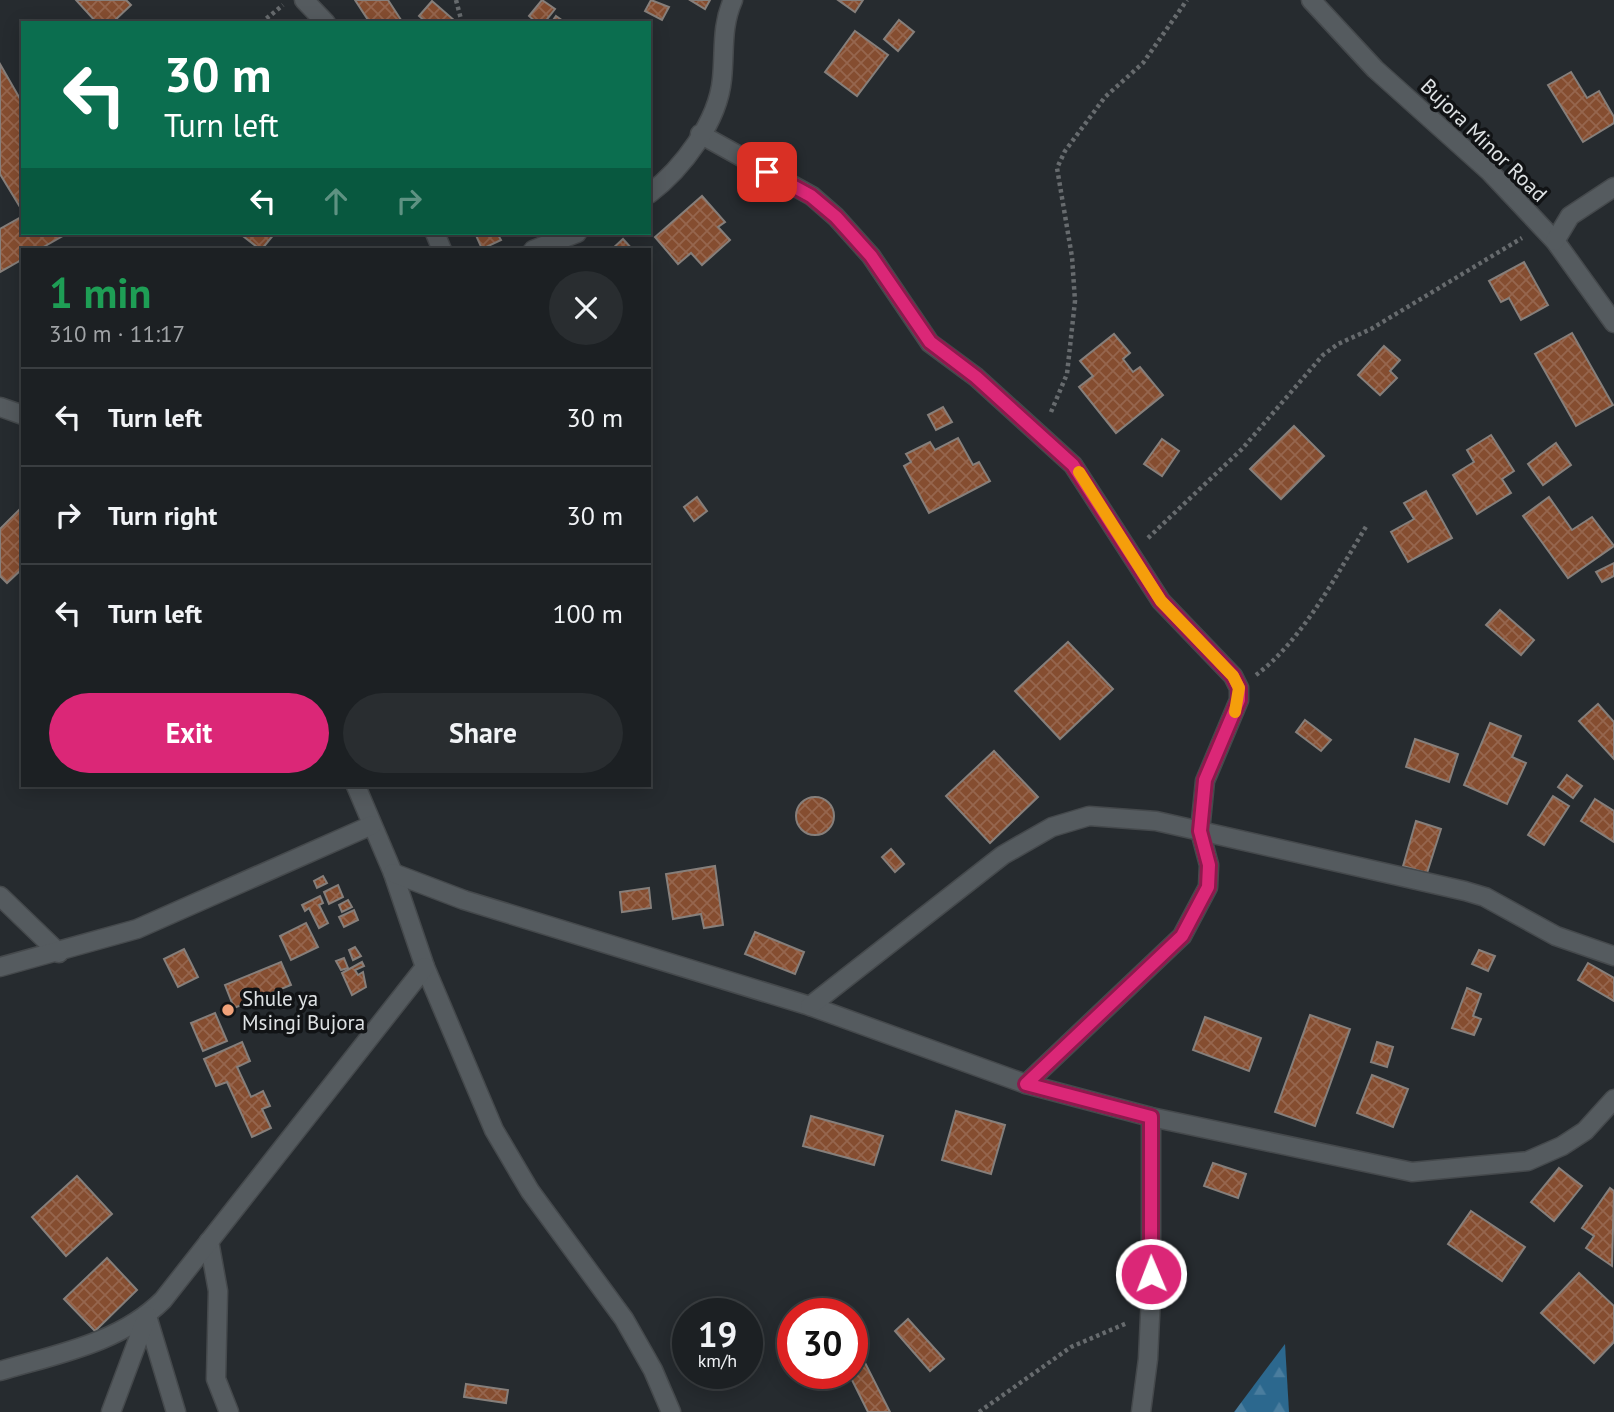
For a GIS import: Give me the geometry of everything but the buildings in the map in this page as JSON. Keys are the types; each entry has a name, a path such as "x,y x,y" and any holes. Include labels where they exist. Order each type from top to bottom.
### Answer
{"street":[{"path":"304,0 324,21"},
{"path":"651,192 683,165 721,92 723,30 733,0"},
{"name":"Bujora Minor Road","path":"1311,0 1375,69 1490,172 1541,226 1555,241 1614,323"},
{"path":"700,134 811,196 836,217 871,256 930,342 976,377 1084,479 1169,611 1228,670 1239,688 1236,710 1207,770 1200,831 1209,865 1208,887 1182,936 1026,1084"},
{"path":"1555,241 1570,216 1614,187"},
{"path":"538,248 572,235"},
{"path":"0,407 21,414"},
{"path":"356,787 393,873 425,967 494,1130 530,1191 624,1319 653,1370 671,1412"},
{"path":"810,1006 1003,855 1052,827 1089,816 1156,821 1465,891 1485,897 1556,936 1614,956"},
{"path":"0,967 59,953 137,929 372,825"},
{"path":"393,873 464,900 810,1006 1026,1084 1151,1117 1412,1172 1528,1161 1562,1146 1586,1131 1614,1099"},
{"path":"0,896 59,953"},
{"path":"111,1412 147,1316 425,967"},
{"path":"1141,1412 1150,1313 1151,1117"},
{"path":"209,1241 218,1291 216,1379 229,1412"},
{"path":"0,1371 108,1338 147,1316"},
{"path":"147,1316 176,1412"}],"path":[{"path":"263,21 289,0"},
{"path":"456,0 461,21"},
{"path":"1040,435 1064,387 1075,301 1072,257 1058,168 1065,151 1105,97 1143,63 1187,0"},
{"path":"1133,554 1242,449 1323,355 1541,226"},
{"path":"1239,688 1280,654 1332,583 1367,525"},
{"path":"979,1412 1071,1347 1150,1313"}],"green space":[{"path":"1285,1344 1289,1412 1234,1412"}],"slow traffic":[{"path":"1079,472 1161,601 1233,676 1239,688 1235,712"}],"place":[{"name":"Shule ya Msingi Bujora","path":"228,1010"}],"route":[{"path":"767,172 811,196 836,217 871,256 922,334 976,377 1073,465 1161,601 1233,676 1239,688 1236,710 1207,770 1205,780 1200,831 1209,865 1209,878 1208,887 1196,913 1182,936 1026,1084 1151,1117 1151,1274"}]}
